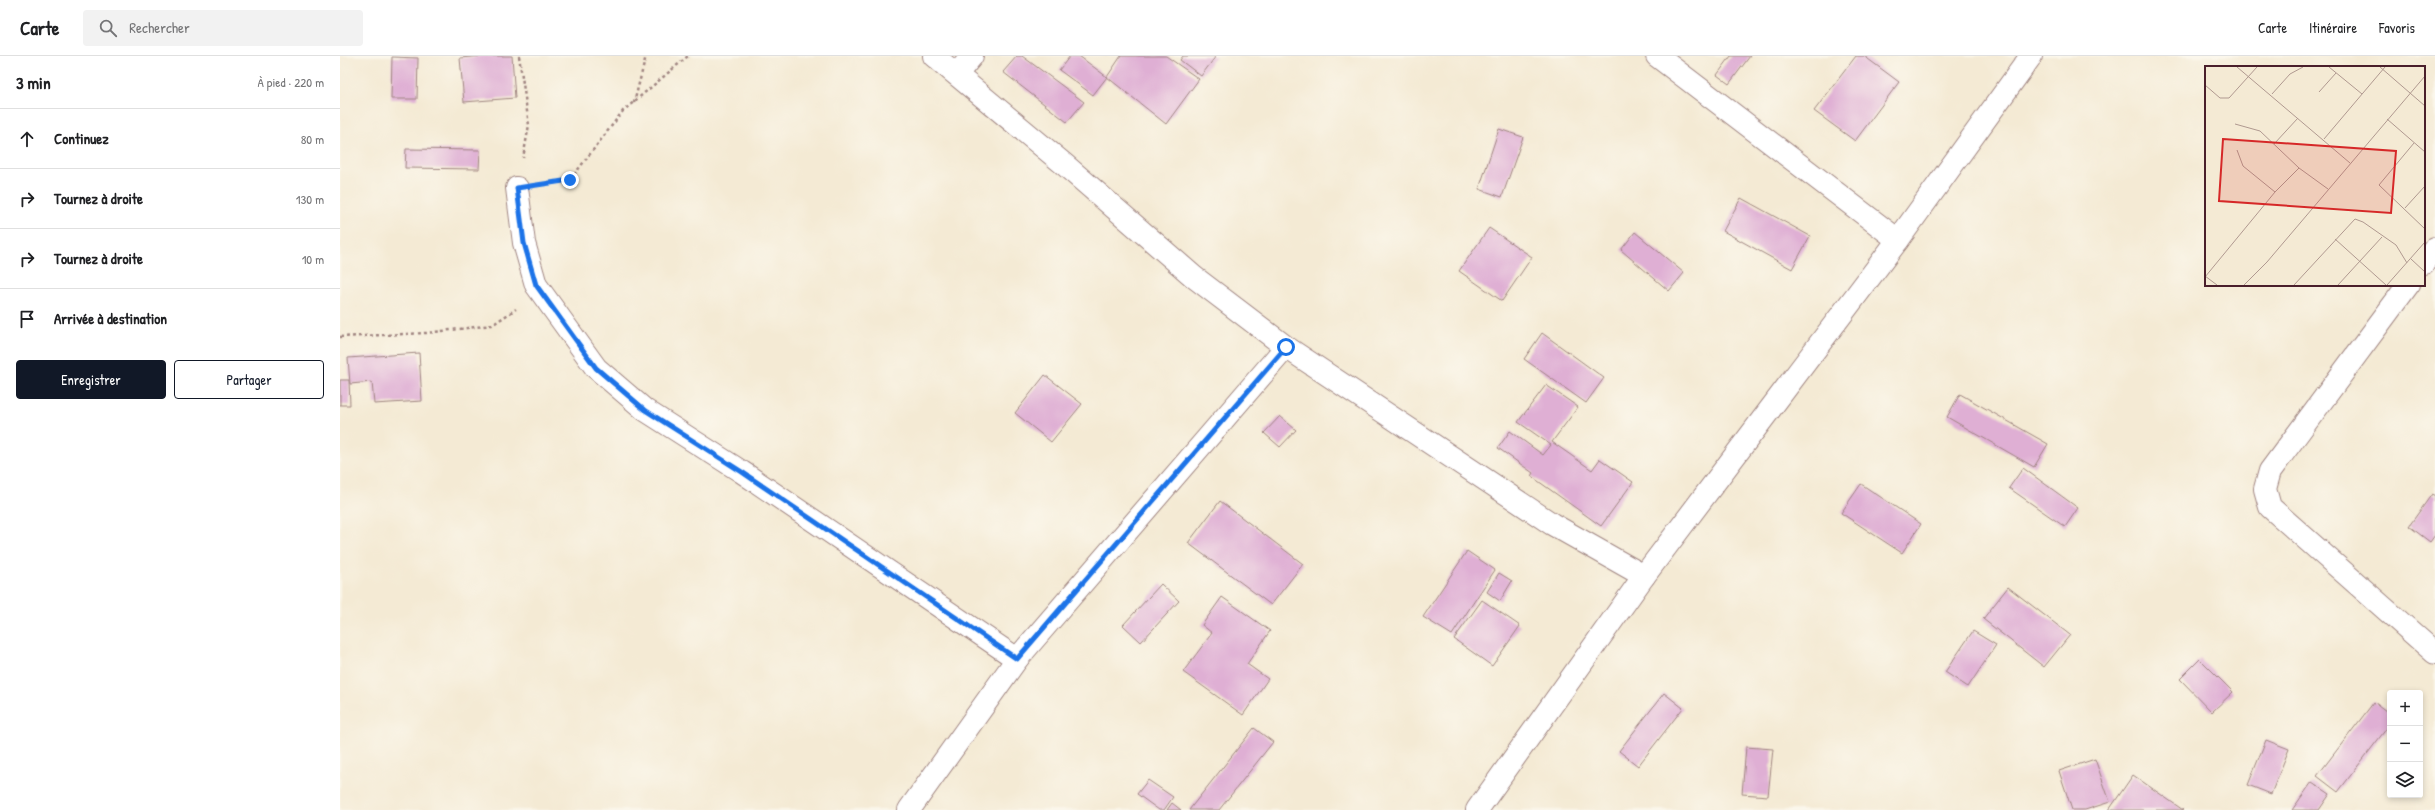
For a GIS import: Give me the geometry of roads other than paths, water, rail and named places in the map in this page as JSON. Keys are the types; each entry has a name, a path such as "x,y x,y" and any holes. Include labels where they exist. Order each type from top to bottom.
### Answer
{"street":[{"path":"934,56 958,74 1194,277 1286,347 1552,524 1644,576"},
{"path":"958,74 972,56"},
{"path":"1657,56 1898,240"},
{"path":"1477,810 1644,576 1898,240 2031,56"},
{"path":"517,188 524,243 536,285 596,368 645,410 742,472 1017,659"},
{"path":"2425,262 2435,248"},
{"path":"2407,286 2270,471 2265,489 2270,507 2435,653"},
{"path":"909,810 1017,659 1286,347"}]}
